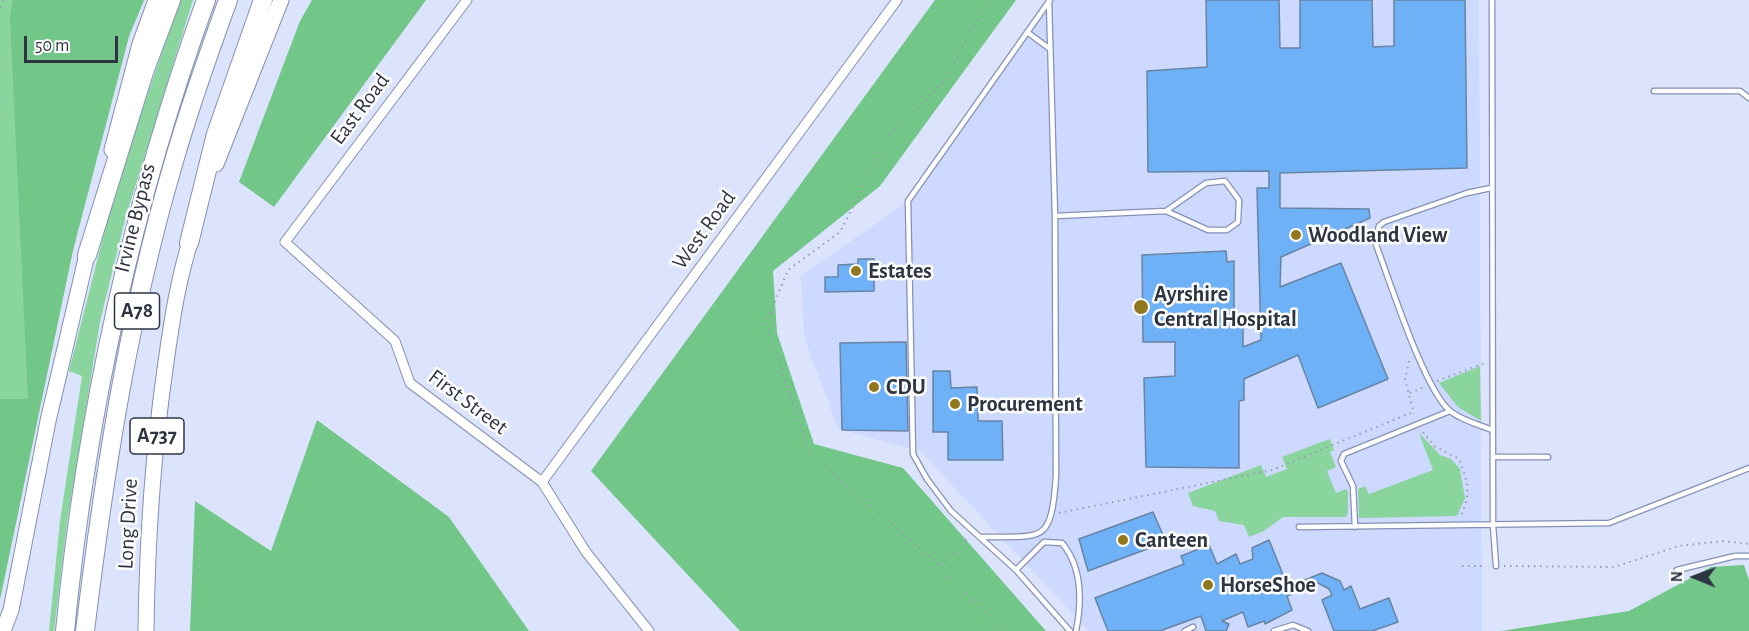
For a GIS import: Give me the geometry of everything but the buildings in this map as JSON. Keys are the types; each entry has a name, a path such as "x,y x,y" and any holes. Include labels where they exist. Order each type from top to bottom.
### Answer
{"highway":[{"path":"87,255 144,72 171,0"},
{"name":"Irvine Bypass","path":"65,631 81,491 103,361 138,215 180,71 206,0"},
{"name":"Irvine Bypass","path":"86,631 103,489 138,303 172,167 228,0"},
{"path":"189,243 216,134 263,0"}],"main road":[{"path":"3,631 11,610 48,421 121,112 156,0"},
{"name":"Long Drive","path":"146,631 151,505 159,414 171,328 189,243 218,156 281,0"}],"street":[{"name":"East Road","path":"285,242 467,0"},
{"name":"West Road","path":"542,482 895,1"},
{"name":"First Street","path":"285,242 395,341 410,383 542,482"},
{"path":"542,482 586,552 649,631"}],"lane":[{"path":"1049,0 908,201 913,454 927,479 951,511 1016,570 1071,631"},
{"path":"980,537 1034,536 1047,528 1053,514 1056,476 1055,216 1049,0"},
{"path":"1492,0 1492,430 1496,566"},
{"path":"1027,32 1050,49"},
{"path":"1654,91 1740,91 1749,98"},
{"path":"1055,216 1166,212 1208,230 1227,230 1238,222 1239,200 1225,181 1206,183 1166,212"},
{"path":"1491,188 1467,193 1396,217 1379,226 1375,242 1432,383 1450,411 1492,430"},
{"path":"1355,527 1353,486 1341,461 1344,454 1450,411"},
{"path":"1493,457 1548,457"},
{"path":"1299,527 1609,523 1749,468"},
{"path":"1016,570 1044,542 1062,543 1073,556 1078,585 1081,605 1076,631"},
{"path":"1677,570 1735,556 1749,556"},
{"path":"1274,631 1293,625 1308,631"},
{"path":"1185,631 1193,627"}],"path":[{"path":"0,7 4,0"},
{"path":"992,0 972,27 945,81 892,132 840,232 788,270 766,323 810,453 940,566 1003,631"},
{"path":"1414,343 1405,379 1417,424 1434,446 1459,459 1465,474 1468,499 1457,526"},
{"path":"1410,393 1479,364 1492,363"},
{"path":"1053,514 1272,470 1413,412"},
{"path":"940,566 974,531"},
{"path":"1462,566 1614,567 1679,546 1722,541 1749,544"}],"shaded area":[{"name":"Ayrshire Central Hospital","path":"1054,0 1479,0 1482,631 1089,631 920,451 838,429 804,337 801,276 908,201"}],"green space":[{"path":"0,0 144,0 129,36 73,250 0,599"},
{"path":"13,0 144,0 129,36 73,250 0,599 0,399 28,399 10,18"},
{"path":"180,0 193,0 126,216 100,322 67,523 54,631 49,631 60,521 82,376 69,371 116,186"},
{"path":"312,0 426,0 274,207 239,182 300,21"},
{"path":"935,0 1016,0 880,186 773,271 777,333 814,444 903,468 1046,631 740,631 591,471"},
{"path":"1480,366 1481,421 1458,407 1439,383"},
{"path":"317,420 449,517 529,631 190,631 195,501 271,551"},
{"path":"1419,433 1440,455 1451,459 1460,469 1465,498 1457,516 1359,518 1358,489 1365,486 1369,494 1433,470"},
{"path":"1330,439 1334,450 1330,452 1336,467 1327,471 1336,493 1346,489 1348,492 1346,517 1283,517 1264,531 1249,537 1244,525 1219,521 1215,511 1193,506 1188,493 1261,465 1266,477 1287,469 1282,457"},
{"path":"1744,565 1749,580 1749,631 1501,631 1629,611 1711,567"}],"place":[{"name":"Woodland View","path":"1296,235"},
{"name":"Estates","path":"856,271"},
{"name":"Ayrshire Central Hospital","path":"1141,307"},
{"name":"CDU","path":"874,387"},
{"name":"Procurement","path":"955,404"},
{"name":"Canteen","path":"1123,540"},
{"name":"HorseShoe","path":"1208,585"}]}
